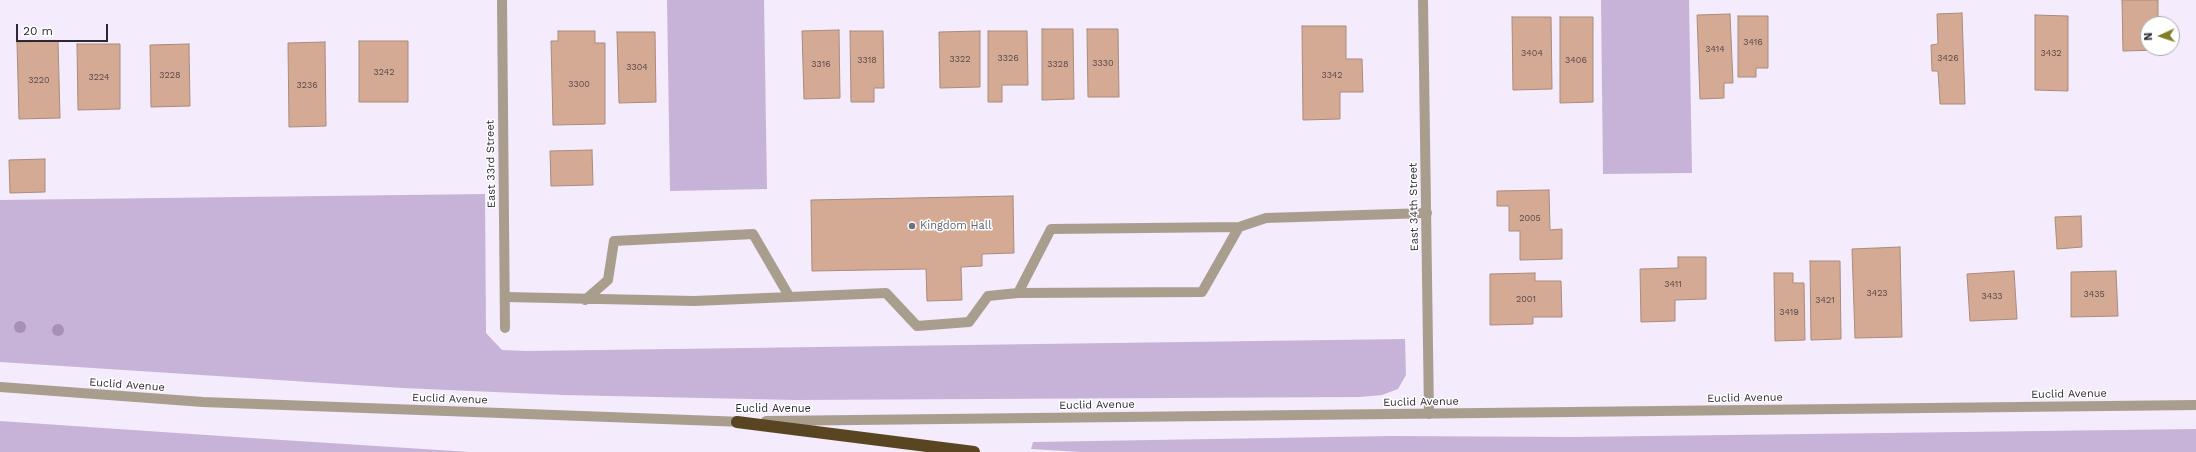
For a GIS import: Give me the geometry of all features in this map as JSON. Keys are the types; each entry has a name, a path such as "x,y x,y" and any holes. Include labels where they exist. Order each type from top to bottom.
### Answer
{"highway":[{"path":"736,422 974,452"}],"street":[{"name":"East 33rd Street","path":"502,0 505,328"},
{"name":"East 34th Street","path":"1423,0 1429,414"},
{"path":"1018,293 1051,229 1239,227 1266,218 1426,213"},
{"path":"505,297 541,297 585,300 694,301 886,292 917,326 969,322 988,296 1018,293 1202,292 1239,227"},
{"path":"585,300 608,280 614,241 753,234 789,296"},
{"name":"Euclid Avenue","path":"0,387 203,402 736,422 2196,405"}],"shaded area":[{"path":"667,0 764,0 767,189 670,191"},
{"path":"1601,0 1689,0 1692,173 1603,174"},
{"path":"485,194 486,333 502,350 526,351 1405,339 1406,375 1398,389 1382,395 1360,397 796,400 563,395 402,388 0,362 0,200"},
{"path":"0,421 251,438 470,452 0,452"},
{"path":"2196,429 2196,452 1081,452 1031,449 1033,442 1391,436 1572,437"}],"building":[{"path":"2122,0 2158,0 2158,16 2140,16 2140,51 2123,51"},
{"path":"1962,13 1965,104 1940,104 1938,71 1932,71 1931,45 1938,44 1937,14"},
{"path":"1730,14 1733,83 1724,83 1724,98 1700,99 1697,15"},
{"path":"2035,15 2068,16 2068,91 2035,90"},
{"path":"1738,16 1768,16 1768,68 1756,68 1756,77 1738,77"},
{"path":"1512,17 1551,17 1552,89 1513,90"},
{"path":"1560,17 1593,17 1593,102 1560,103"},
{"path":"1302,26 1346,26 1346,59 1362,59 1363,92 1340,92 1340,119 1303,120"},
{"path":"1042,29 1073,29 1074,99 1042,100"},
{"path":"1087,29 1118,29 1119,97 1088,97"},
{"path":"839,30 840,98 804,99 802,31"},
{"path":"558,31 595,31 595,43 605,43 605,124 553,125 551,41 558,41"},
{"path":"850,31 883,31 884,88 874,88 874,102 851,102"},
{"path":"980,31 980,87 940,88 939,32"},
{"path":"988,31 1027,31 1028,85 1002,85 1002,102 988,102"},
{"path":"617,32 655,32 656,102 619,103"},
{"path":"58,41 60,118 19,119 17,42"},
{"path":"359,41 408,41 408,102 359,102"},
{"path":"325,42 326,126 289,127 288,43"},
{"path":"77,44 120,44 120,109 78,110"},
{"path":"189,44 190,106 151,107 150,45"},
{"path":"592,150 593,185 551,186 550,151"},
{"path":"45,159 45,192 10,193 9,160"},
{"path":"1549,190 1550,230 1562,229 1562,259 1520,260 1520,231 1509,231 1509,206 1497,206 1497,191"},
{"name":"Kingdom Hall","path":"1013,196 1014,253 982,254 982,266 961,267 962,300 927,301 926,269 812,271 811,200"},
{"path":"2081,216 2082,247 2057,249 2055,217"},
{"path":"1900,247 1902,337 1855,338 1852,249"},
{"path":"1678,257 1706,257 1706,299 1675,300 1675,321 1641,322 1640,269 1678,268"},
{"path":"1810,261 1840,261 1841,339 1811,340"},
{"path":"2014,271 2017,319 1970,321 1967,274"},
{"path":"2116,271 2118,316 2071,317 2071,272"},
{"path":"1535,273 1535,281 1561,281 1562,317 1533,317 1533,324 1490,325 1490,274"},
{"path":"1774,273 1793,273 1793,283 1804,283 1805,340 1775,341"}],"place":[{"name":"Kingdom Hall","path":"912,226"}]}
